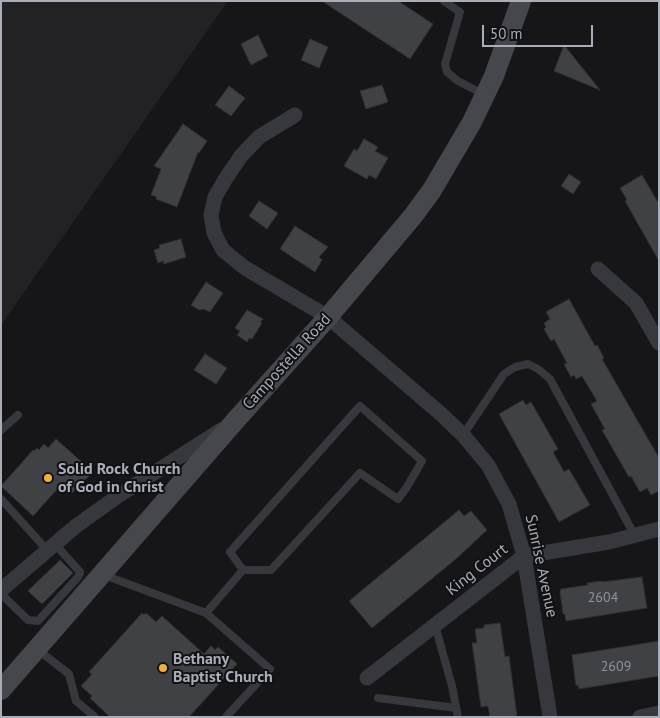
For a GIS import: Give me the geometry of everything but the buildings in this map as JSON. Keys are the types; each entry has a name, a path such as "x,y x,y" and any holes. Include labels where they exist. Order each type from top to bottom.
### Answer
{"main road":[{"name":"Campostella Road","path":"1,690 328,317 418,210 472,122 494,76 521,1"}],"street":[{"name":"Sunrise Avenue","path":"295,115 260,137 241,156 231,170 215,198 211,215 214,233 223,250 246,268 328,317 463,435 488,464 510,504 524,556 550,717"},
{"path":"598,269 636,303 659,343"},
{"path":"1,590 76,526 118,496 235,421"},
{"name":"King Court","path":"367,678 524,556 609,542 659,529"}],"lane":[{"path":"444,1 460,12 445,64 446,72 458,82 484,95"},
{"path":"463,435 504,374 514,366 528,364 538,369 550,379 635,536"},
{"path":"206,613 243,570 271,570 360,473 398,499 422,461 360,406 230,552 243,570"},
{"path":"1,430 18,416"},
{"path":"1,499 80,572 78,577 38,621 28,620 1,594"},
{"path":"102,574 206,613 270,669 226,717"},
{"path":"435,625 452,686 458,717"},
{"path":"36,649 69,674 76,701 95,717"},
{"path":"378,698 456,708"}],"shaded area":[{"path":"1,1 228,1 1,325"}],"place":[{"name":"Solid Rock Church of God in Christ","path":"48,478"},
{"name":"Bethany Baptist Church","path":"163,668"}]}
